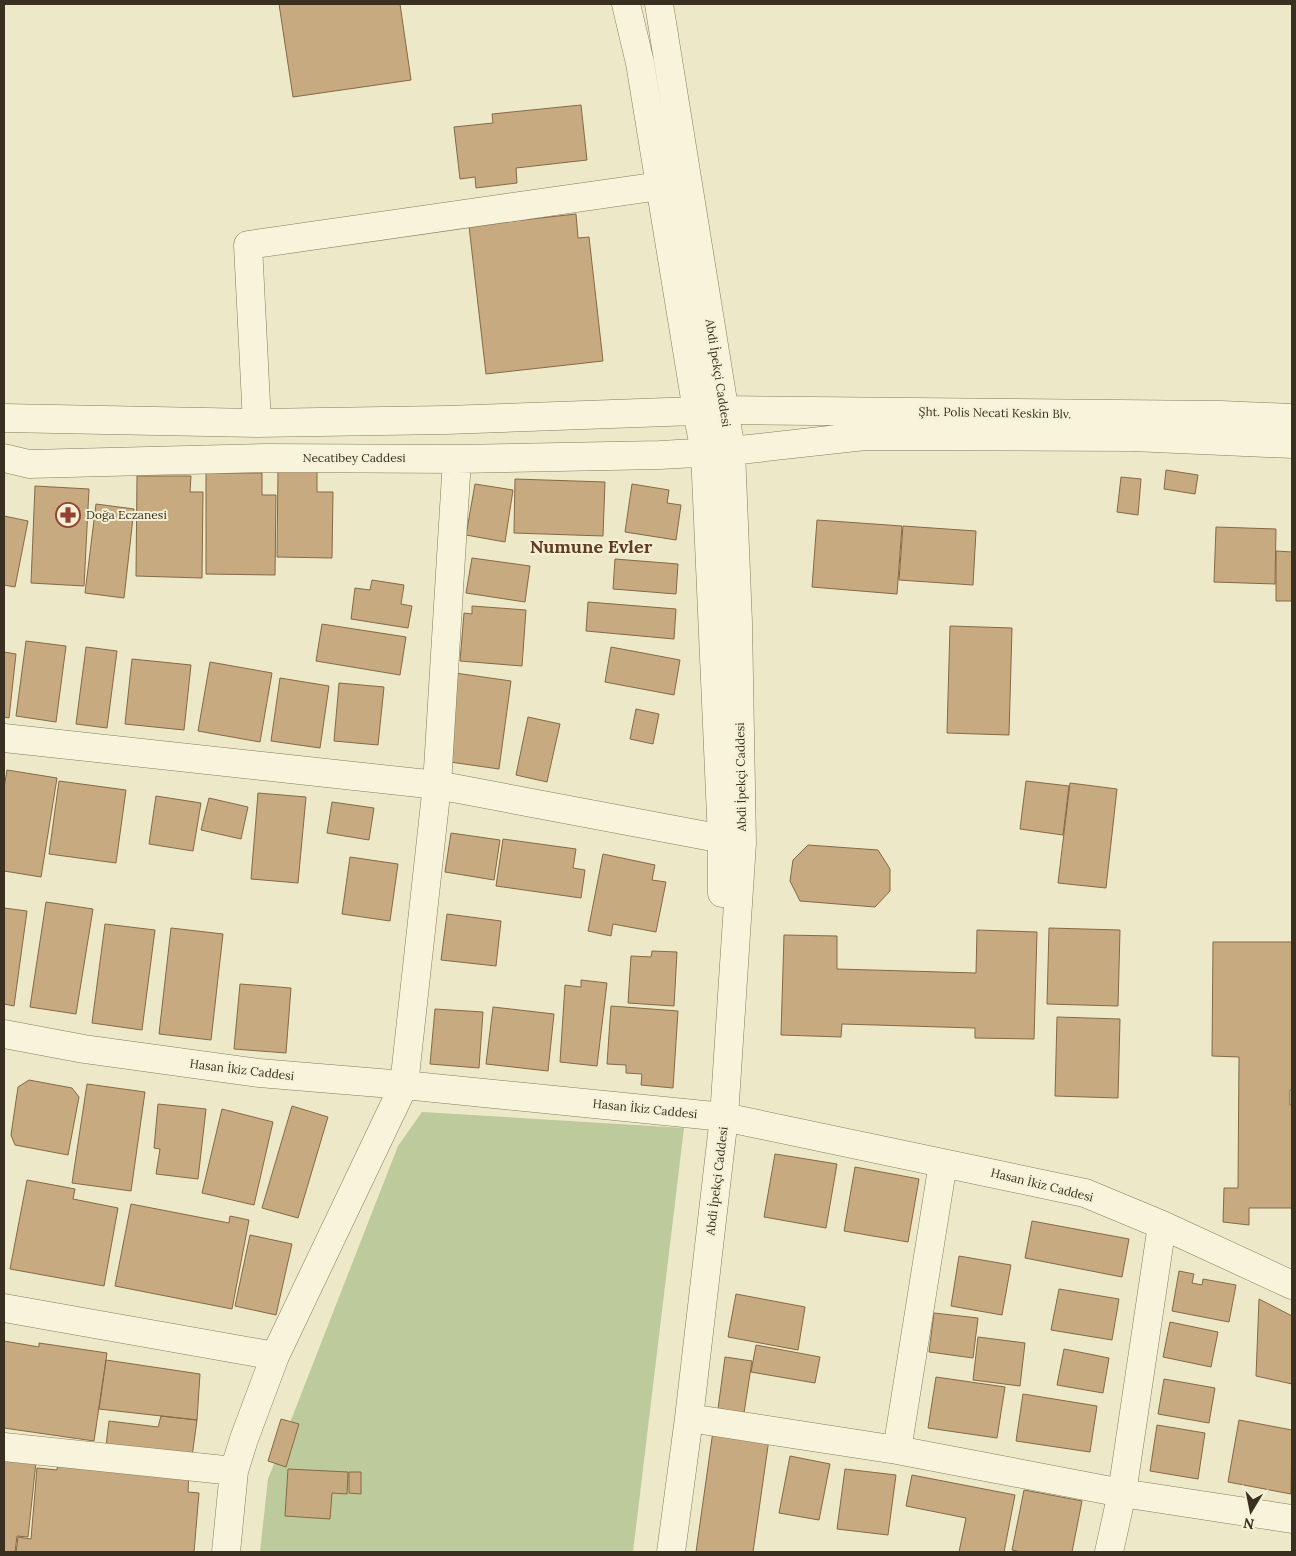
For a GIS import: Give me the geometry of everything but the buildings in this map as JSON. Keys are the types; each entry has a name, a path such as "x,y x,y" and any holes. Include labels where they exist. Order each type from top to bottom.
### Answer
{"street":[{"name":"Abdi İpekçi Caddesi","path":"626,4 640,63 660,186 718,452 732,841 724,1117 690,1418 670,1552"},
{"name":"Abdi İpekçi Caddesi","path":"659,4 706,294 710,411"},
{"path":"257,423 248,245 660,186"},
{"path":"4,418 257,423 446,420 710,411"},
{"name":"Şht. Polis Necati Keskin Blv.","path":"710,411 1221,415 1292,418"},
{"name":"Şht. Polis Necati Keskin Blv.","path":"718,452 866,436 1132,437 1292,444"},
{"name":"Necatibey Caddesi","path":"4,458 29,464 267,458 457,459 718,452"},
{"path":"226,1552 234,1471 274,1356 404,1085 438,785 457,459"},
{"path":"4,738 438,785 732,841"},
{"name":"Hasan İkiz Caddesi","path":"4,1034 84,1049 259,1073 404,1085 724,1117 1085,1194 1162,1225 1292,1286"},
{"path":"897,1450 943,1163"},
{"path":"1109,1552 1122,1493 1162,1225"},
{"path":"4,1308 274,1356"},
{"path":"690,1418 897,1450 1122,1493 1292,1518"},
{"path":"4,1447 234,1471"}],"green space":[{"path":"422,1112 684,1128 633,1552 260,1552 268,1479 398,1146"}],"place":[{"name":"Doğa Eczanesi","path":"68,515"}],"district":[{"name":"Numune Evler","path":"591,547"}]}
